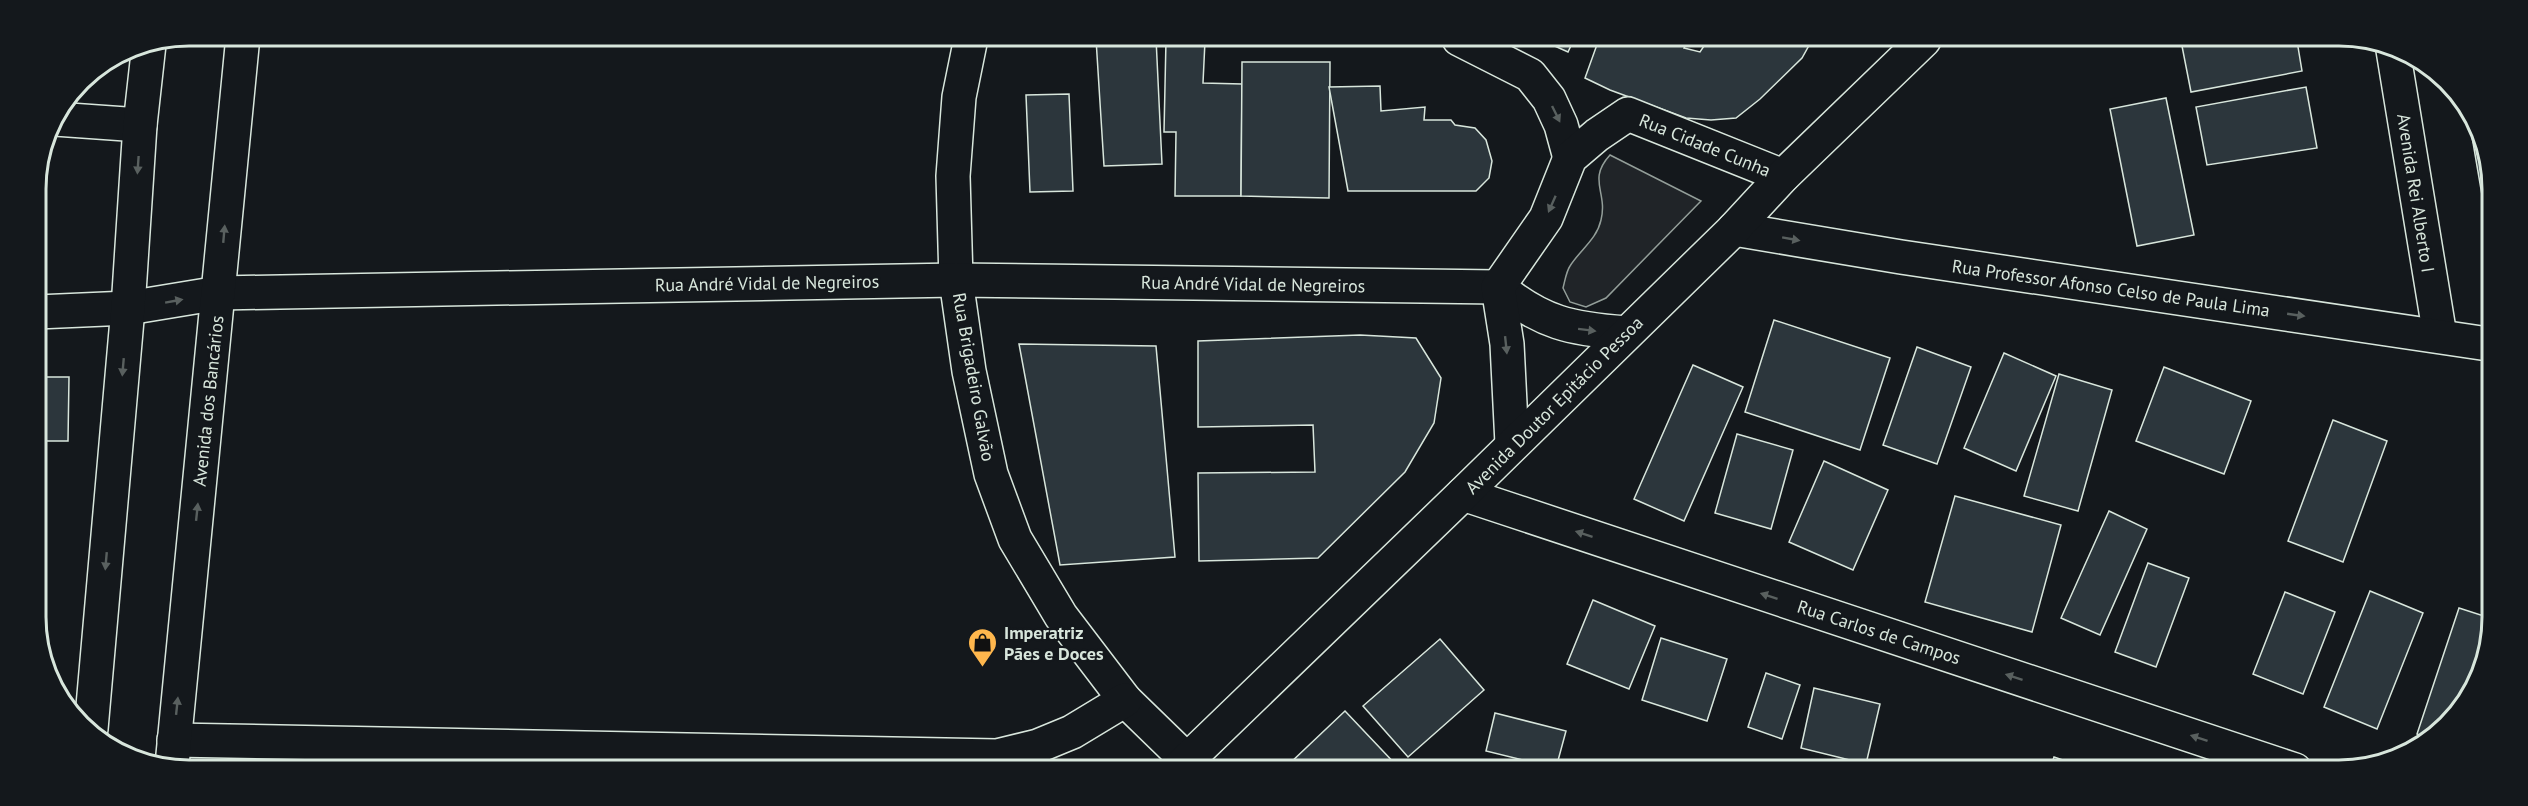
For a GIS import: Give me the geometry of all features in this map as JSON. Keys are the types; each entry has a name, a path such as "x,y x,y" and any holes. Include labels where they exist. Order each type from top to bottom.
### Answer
{"street":[{"name":"Avenida dos Bancários","path":"173,752 242,46"},
{"name":"Rua Brigadeiro Galvão","path":"969,46 959,97 953,176 956,280 969,370 991,474 1015,539 1061,616 1125,700 1182,760"},
{"path":"1473,46 1530,75 1549,99 1561,125 1570,158 1546,218 1498,287 1507,344 1512,444"},
{"name":"Avenida Doutor Epitácio Pessoa","path":"1193,760 1512,444 1734,229 1783,176 1918,46"},
{"path":"92,721 128,308 140,125 148,52"},
{"name":"Avenida Rei Alberto I","path":"2394,58 2440,336"},
{"name":"Rua Cidade Cunha","path":"1570,158 1597,135 1628,114 1783,176"},
{"path":"65,120 140,125"},
{"name":"Rua Professor Afonso Celso de Paula Lima","path":"1734,229 1901,257 2482,343"},
{"name":"Rua André Vidal de Negreiros","path":"47,312 128,308 219,293 956,280 1498,287"},
{"path":"1498,287 1546,319 1582,330 1626,333"},
{"name":"Rua Carlos de Campos","path":"1463,494 2262,759"},
{"path":"173,752 997,756 1038,746 1072,732 1125,700"}],"shaded area":[{"path":"1610,155 1701,201 1606,298 1586,307 1570,302 1563,288 1570,266 1599,227 1602,210 1600,172"}],"building":[{"path":"1096,46 1156,46 1162,164 1104,166"},
{"path":"1166,46 1205,46 1203,83 1242,84 1241,196 1175,196 1176,132 1164,132"},
{"path":"1555,46 1571,46 1568,52"},
{"path":"1596,46 1685,46 1684,48 1700,52 1704,46 1809,46 1802,58 1760,99 1736,118 1711,120 1686,118 1610,90 1585,78"},
{"path":"2182,46 2298,46 2302,71 2191,92"},
{"path":"1242,62 1330,62 1329,198 1241,196"},
{"path":"1380,86 1381,111 1425,107 1424,120 1451,120 1455,125 1475,128 1486,140 1492,161 1489,178 1476,191 1348,191 1329,87"},
{"path":"2306,87 2317,148 2207,165 2196,107"},
{"path":"1069,94 1073,191 1030,192 1026,95"},
{"path":"2166,98 2194,235 2137,246 2110,109"},
{"path":"2472,139 2479,161 2482,195"},
{"path":"1774,320 1890,358 1860,450 1745,412"},
{"path":"1360,335 1416,338 1441,378 1434,423 1405,472 1318,558 1199,561 1198,473 1315,472 1313,425 1198,427 1198,341"},
{"path":"1019,344 1156,346 1175,557 1060,565"},
{"path":"1917,347 1971,367 1937,464 1883,445"},
{"path":"2004,353 2056,376 2016,471 1964,448"},
{"path":"1693,365 1743,387 1684,521 1634,499"},
{"path":"2164,367 2251,401 2224,474 2136,441"},
{"path":"2059,374 2112,390 2078,511 2024,496"},
{"path":"47,377 69,377 68,441 46,441"},
{"path":"2333,420 2387,441 2343,562 2288,541"},
{"path":"1737,434 1793,450 1771,529 1715,513"},
{"path":"1824,461 1888,490 1853,570 1789,542"},
{"path":"1955,496 2061,525 2032,632 1925,602"},
{"path":"2109,511 2147,529 2100,635 2061,618"},
{"path":"2148,563 2189,578 2156,667 2115,652"},
{"path":"2370,591 2423,613 2377,729 2324,707"},
{"path":"2285,592 2335,612 2303,694 2253,674"},
{"path":"1593,600 1655,626 1629,689 1567,664"},
{"path":"2459,608 2482,615 2477,654 2467,680 2440,718 2426,730 2417,734"},
{"path":"1661,638 1727,659 1707,721 1642,700"},
{"path":"1440,639 1484,690 1408,757 1363,706"},
{"path":"1766,673 1800,685 1782,739 1748,727"},
{"path":"1814,688 1880,704 1867,759 1847,759 1801,748"},
{"path":"1345,711 1391,759 1294,759"},
{"path":"1495,713 1566,731 1558,759 1521,759 1486,751"}],"place":[{"name":"Imperatriz Pães e Doces","path":"983,668"}]}
